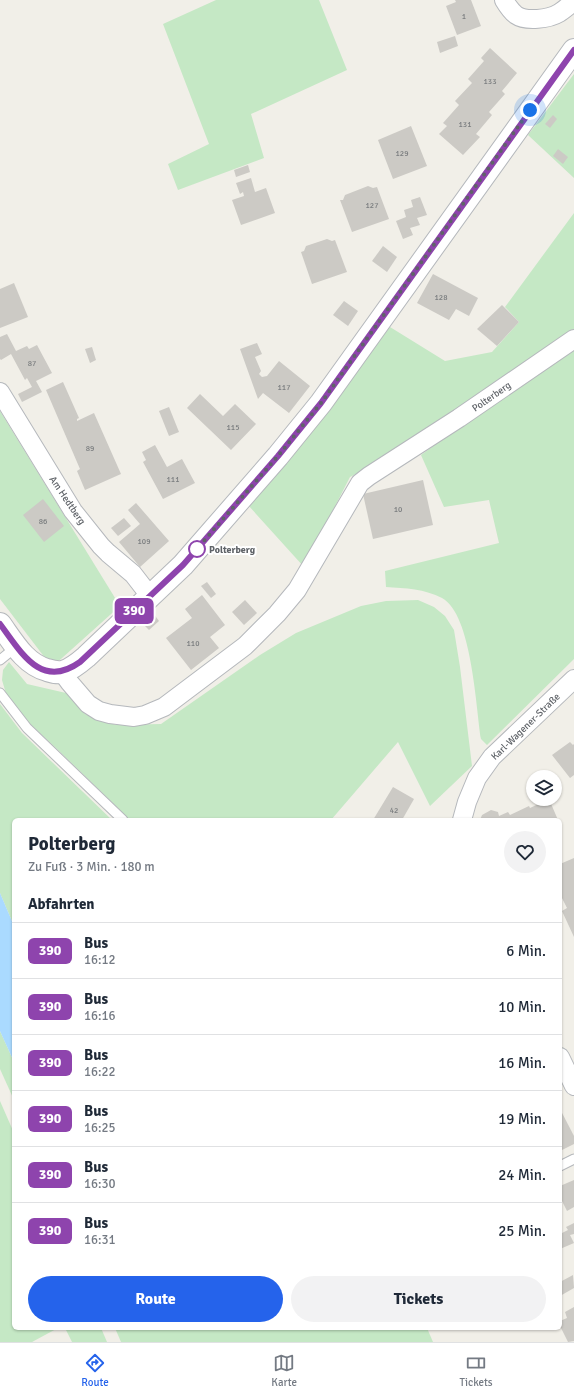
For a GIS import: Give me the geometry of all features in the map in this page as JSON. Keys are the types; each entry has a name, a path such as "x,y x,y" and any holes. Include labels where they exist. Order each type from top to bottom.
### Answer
{"street":[{"path":"504,0 512,12 517,16 534,19 558,14 574,2"},
{"path":"0,624 8,653 25,657 36,666 50,671 62,672 80,662 183,565 278,456 321,403 574,50"},
{"name":"Polterberg","path":"62,672 88,704 99,711 110,714 134,716 145,715 164,707 245,646 276,614 296,590 307,573 360,483 459,418 574,339"},
{"name":"Am Hedtberg","path":"0,392 73,511 101,546 133,574 150,596"},
{"name":"Karl-Wagener-Straße","path":"463,818 467,802 477,778 492,757 574,680"},
{"path":"562,1061 574,1086"}],"lane":[{"path":"0,693 27,728 121,818"},
{"path":"562,1165 574,1159"}],"green space":[{"path":"216,0 319,0 347,70 251,114 264,158 178,190 168,164 209,144 163,24"},
{"path":"574,74 574,178 528,135"},
{"path":"574,213 574,329 482,394 375,464 350,477 304,567 248,505 390,327 445,361 492,352 519,322 505,307"},
{"path":"574,344 574,659 487,745 481,739 471,663 466,641 460,622 452,607 442,598 429,593 386,587 385,571 499,543 489,500 444,507 421,455"},
{"path":"0,411 120,606 52,667 0,599"},
{"path":"418,600 434,607 445,616 454,630 472,766 430,806 398,742 333,818 127,818 28,722 7,697 2,680 3,670 9,662 27,684 66,693 85,714 116,725 161,724 260,655 296,633 361,606 386,601"},
{"path":"0,704 22,733 110,818 12,818 12,921 0,893"},
{"path":"0,1031 12,1058 12,1096 0,1069"},
{"path":"0,1101 12,1128 12,1330 54,1330 32,1342 0,1342"},
{"path":"66,1330 102,1330 107,1342 72,1342"},
{"path":"116,1330 428,1330 433,1342 121,1342"}],"water":[{"path":"0,893 12,921 12,1058 0,1031"}],"building":[{"path":"455,0 471,0 481,26 457,35 446,6 456,2"},
{"path":"455,36 458,46 440,53 437,42"},
{"path":"490,48 517,73 502,91 505,94 489,112 492,115 476,134 480,137 463,155 439,134 447,126 443,123 459,105 455,101 472,83 468,79 484,61 481,58"},
{"path":"553,115 557,119 550,128 545,124"},
{"path":"411,126 427,166 393,179 378,140"},
{"path":"558,149 568,157 563,164 553,156"},
{"path":"248,165 250,172 236,177 234,170"},
{"path":"251,178 255,192 266,188 275,213 241,225 232,200 244,196 243,192 240,194 236,183"},
{"path":"368,186 373,188 377,187 389,219 352,232 340,200 343,200 345,195"},
{"path":"420,197 427,215 417,218 420,225 410,228 413,235 403,239 396,221 406,217 404,210 413,207 411,200"},
{"path":"327,239 332,241 335,240 347,272 312,284 301,252 304,251 306,246"},
{"path":"383,246 397,257 387,272 372,261"},
{"path":"433,274 478,298 469,316 456,309 449,320 417,303"},
{"path":"14,283 28,317 0,328 0,289"},
{"path":"344,301 358,311 348,326 333,315"},
{"path":"502,305 519,322 497,346 477,329"},
{"path":"7,334 16,351 27,346 29,349 37,345 52,373 36,381 42,392 22,402 18,394 32,387 27,378 25,380 11,354 1,360 0,359 0,337"},
{"path":"257,343 262,354 255,357 261,371 259,374 262,377 267,376 279,361 310,386 289,413 263,393 258,399 240,349"},
{"path":"92,347 96,360 90,363 85,349"},
{"path":"63,382 79,418 77,421 94,413 121,474 85,490 77,471 80,469 46,390"},
{"path":"200,394 223,416 235,404 256,424 231,450 187,408"},
{"path":"169,407 179,432 169,436 159,411"},
{"path":"155,445 167,467 182,459 195,483 163,499 143,462 146,460 142,452"},
{"path":"423,480 433,525 373,539 363,494"},
{"path":"43,499 64,526 44,542 23,515"},
{"path":"136,503 169,541 140,567 119,542 140,524 128,510"},
{"path":"124,518 131,526 118,536 111,528"},
{"path":"207,582 216,594 211,598 201,586"},
{"path":"202,595 225,625 210,637 219,648 191,670 166,638 192,618 185,609"},
{"path":"245,600 257,613 244,625 232,612"},
{"path":"153,613 159,621 149,630 142,623"},
{"path":"570,742 573,745 574,744 574,775 570,778 552,755"},
{"path":"393,787 414,799 403,818 374,818"},
{"path":"529,806 530,808 534,806 552,806 557,818 481,818 482,815 491,810 498,812 499,816 508,812 510,815"},
{"path":"574,858 574,937 562,911 567,908 562,898 562,863"},
{"path":"562,1113 574,1136 574,1144 562,1150"},
{"path":"574,1180 574,1207 567,1211 562,1201 562,1185"},
{"path":"574,1223 574,1234 570,1235 574,1243 562,1248 562,1233 568,1230 566,1227"},
{"path":"573,1275 574,1288 562,1295 562,1281"},
{"path":"574,1307 574,1341 568,1342 562,1330 562,1320 567,1318 565,1312"}],"bus line":[{"name":"390","path":"0,624 30,662 43,669 62,672 80,662 183,565 278,456 321,403 574,50"}],"place":[{"name":"Polterberg","path":"197,549"}],"route":[{"path":"197,549 196,550 278,456 321,403 530,110"}]}
